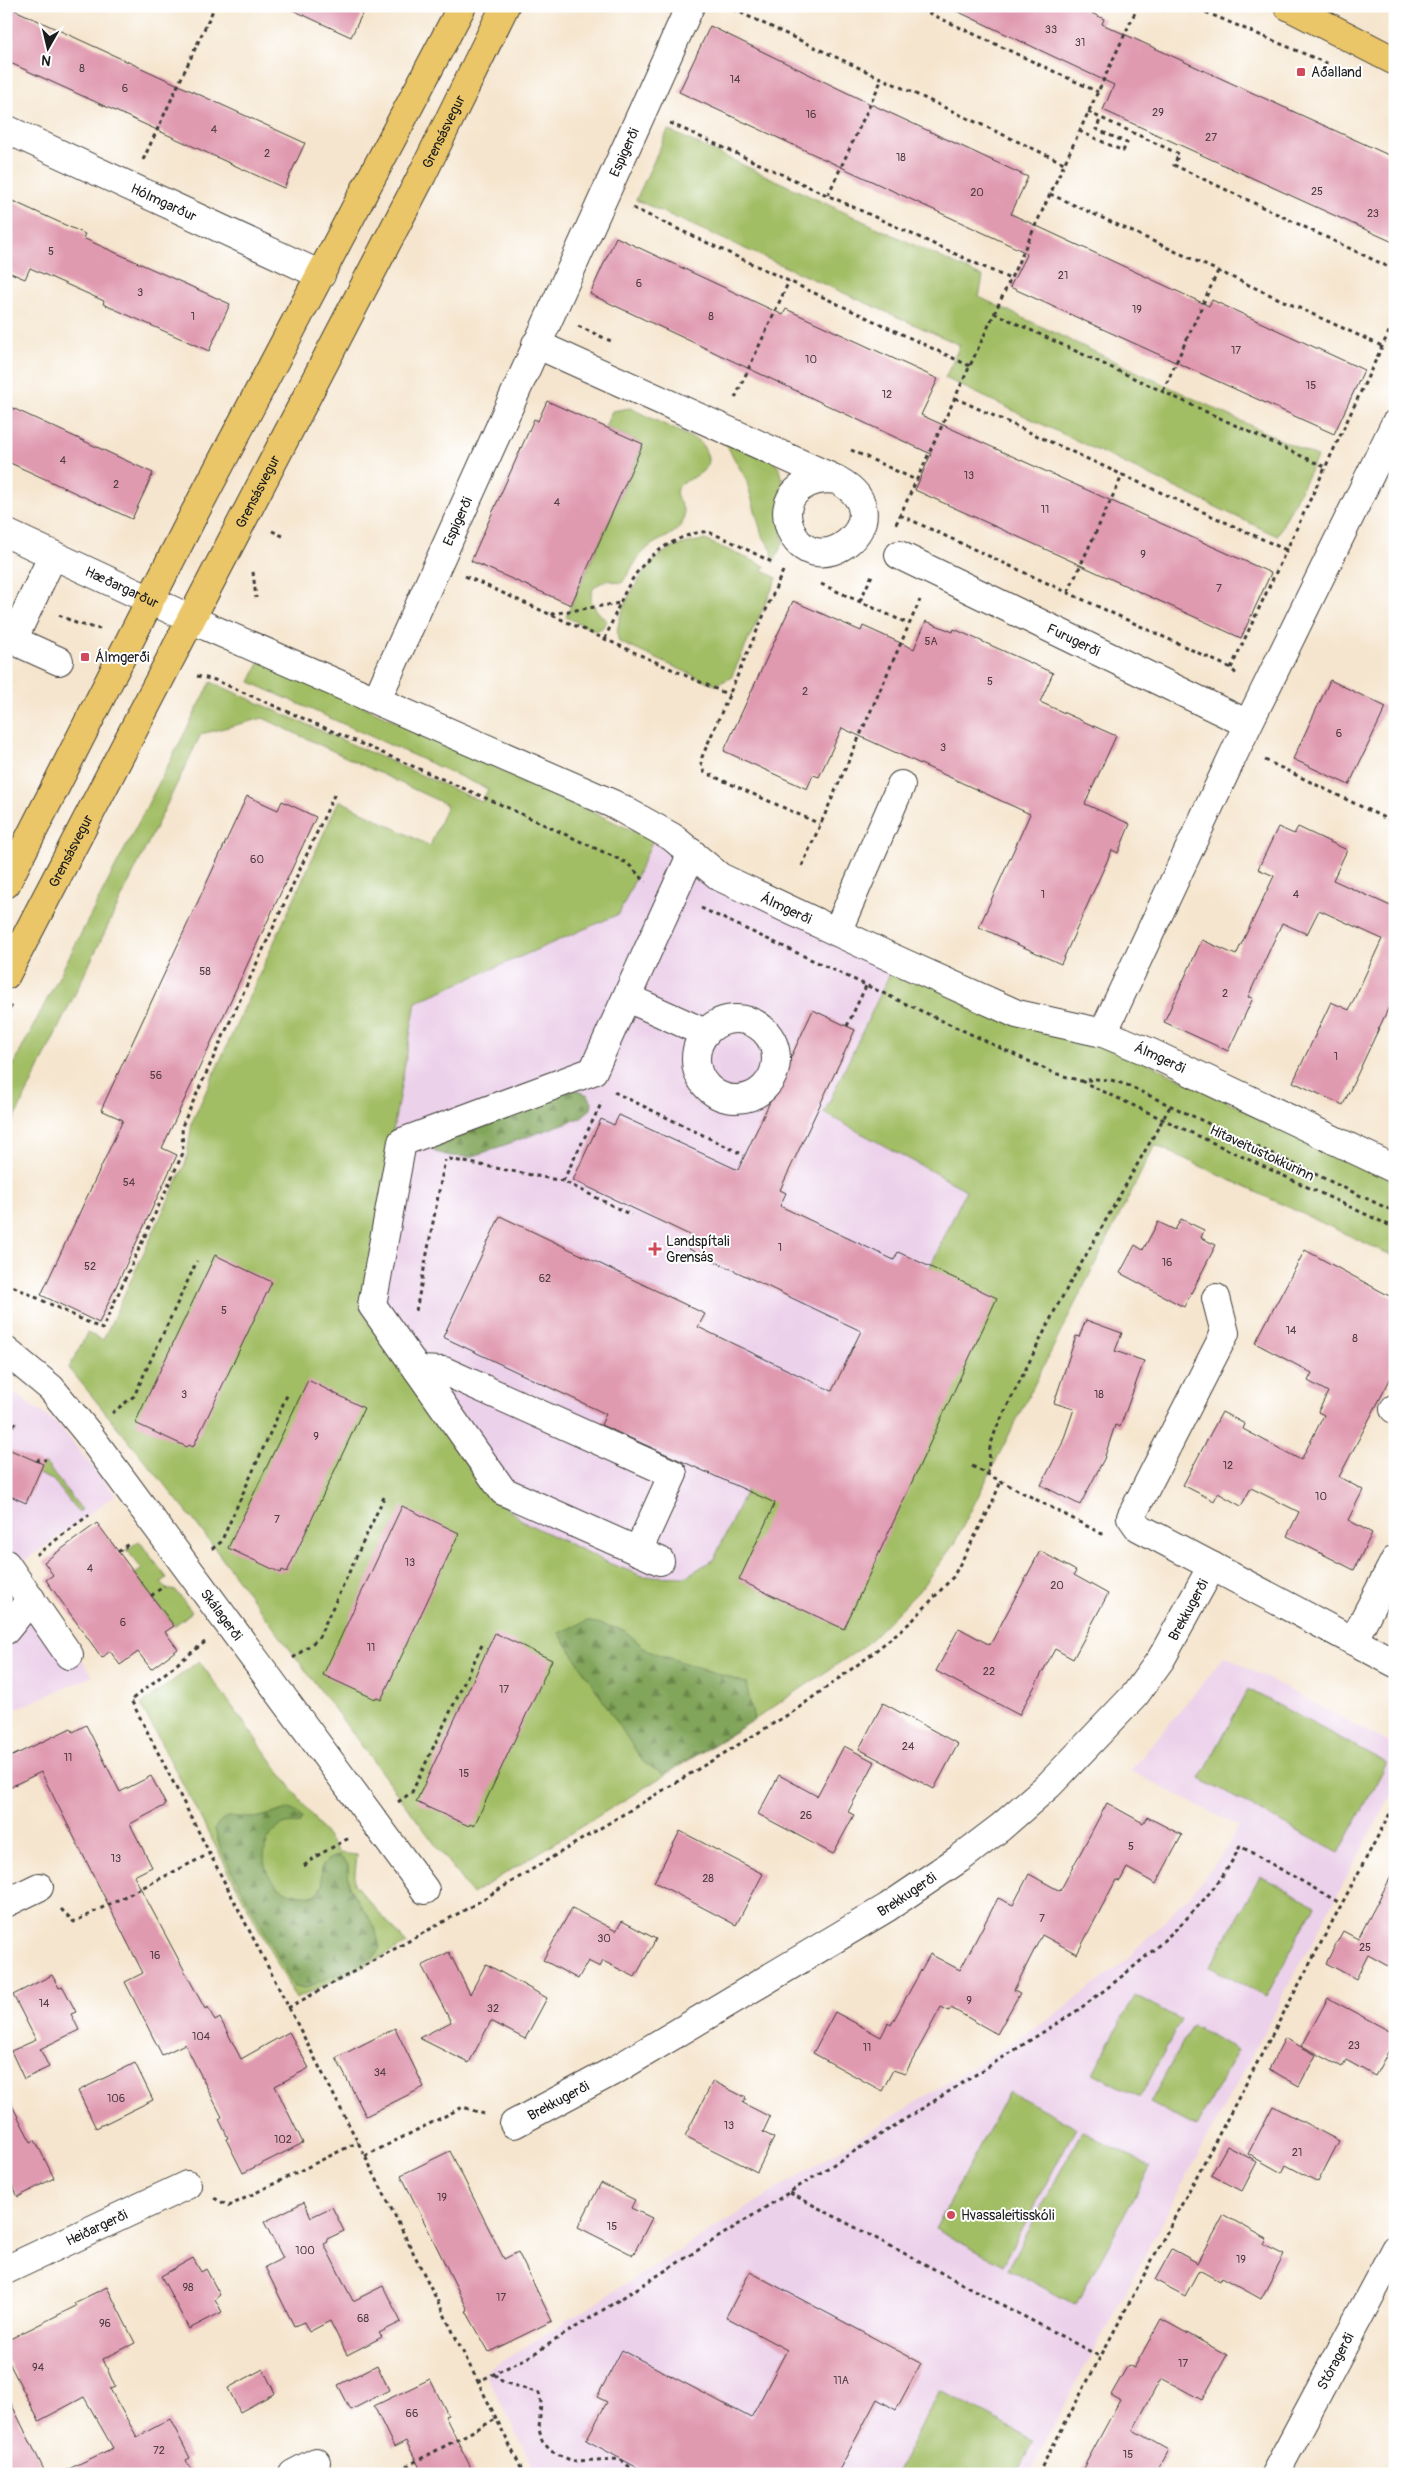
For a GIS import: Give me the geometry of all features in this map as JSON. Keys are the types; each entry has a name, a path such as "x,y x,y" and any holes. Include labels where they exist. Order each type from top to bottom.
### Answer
{"main road":[{"path":"6,884 151,600 462,6"},
{"name":"Grensásvegur","path":"6,975 422,175 505,6"},
{"path":"1288,6 1395,61"}],"street":[{"name":"Espigerði","path":"377,699 690,6"},
{"name":"Hólmgarður","path":"6,129 321,275"},
{"path":"536,344 837,480"},
{"path":"1103,1033 1237,728 1395,424"},
{"name":"Hæðargarður","path":"6,534 190,618"},
{"name":"Furugerði","path":"889,551 1237,728"},
{"path":"53,555 10,639 59,662"},
{"name":"Álmgerði","path":"190,618 613,804 672,837 720,877 1017,1014 1103,1033 1393,1163"},
{"path":"837,932 901,785"},
{"path":"418,1370 444,1371 673,1474 649,1556 503,1491 372,1305 402,1142 593,1071 628,998 692,853"},
{"path":"628,998 705,1033"},
{"path":"1131,1517 1225,1333 1216,1298"},
{"name":"Skálagerði","path":"6,1351 50,1388 88,1432 425,1890"},
{"name":"Brekkugerði","path":"1131,1517 1138,1527 1395,1663"},
{"path":"1353,1640 1395,1560"},
{"path":"6,1564 69,1655"},
{"name":"Brekkugerði","path":"514,2124 617,2069 888,1908 959,1859 1001,1827 1049,1785 1135,1695 1161,1659 1212,1566"},
{"path":"6,1630 31,1599"},
{"path":"6,1903 39,1887"},
{"name":"Heiðargerði","path":"6,2270 186,2185"},
{"name":"Stóragerði","path":"1275,2474 1395,2249"}],"path":[{"path":"130,186 215,6"},
{"path":"726,6 1064,164"},
{"path":"914,6 1098,92"},
{"path":"860,601 889,551 900,515 1138,6"},
{"path":"1154,6 1163,10 1165,6"},
{"path":"1191,6 1334,66"},
{"path":"828,195 882,79"},
{"path":"645,103 828,195 1010,279"},
{"path":"1088,112 1179,154 1174,165 1395,270"},
{"path":"1079,131 1123,151 1127,143 1096,128 1101,118"},
{"path":"604,194 970,366"},
{"path":"1050,194 1382,346"},
{"path":"1163,391 1218,271"},
{"path":"735,398 789,281"},
{"path":"994,313 1325,466"},
{"path":"1231,668 1395,319"},
{"path":"955,398 1286,550"},
{"path":"1068,592 1123,474"},
{"path":"900,515 1231,668 1241,679 1237,728 1395,823"},
{"path":"270,530 286,537"},
{"path":"605,639 627,585 638,569 667,544 686,536 706,532 776,564"},
{"path":"438,564 730,695"},
{"path":"254,567 252,573 256,598"},
{"path":"784,568 702,757 702,764 704,772 820,824"},
{"path":"802,866 933,572"},
{"path":"818,583 909,624"},
{"path":"550,614 620,603"},
{"path":"53,612 78,624 109,631"},
{"path":"195,676 215,680 534,820 627,863 651,885"},
{"path":"6,1283 102,1329 183,1153 182,1126 335,793"},
{"path":"697,906 1054,1073 1081,1081 1096,1078 1111,1080 1133,1087 1395,1212"},
{"path":"847,1026 866,986"},
{"name":"Hitaveitustokkurinn","path":"1081,1081 1395,1228"},
{"path":"608,1089 744,1155"},
{"path":"563,1181 604,1097"},
{"path":"988,1474 990,1447 996,1429 1056,1308 1171,1106"},
{"path":"416,1312 445,1158 563,1181 631,1215"},
{"path":"117,1409 134,1396 197,1262"},
{"path":"209,1552 221,1542 288,1393"},
{"path":"6,1422 13,1426 16,1423"},
{"path":"37,1462 38,1459 46,1460"},
{"path":"972,1466 1102,1534 1131,1517"},
{"path":"288,2008 470,1907 794,1711 912,1621 953,1577 990,1508 1001,1481"},
{"path":"269,1677 318,1639 385,1496"},
{"path":"54,1542 89,1515"},
{"path":"373,1820 412,1792 482,1645"},
{"path":"190,1654 131,1700 358,2142 524,2474"},
{"path":"1038,2474 1340,1903 1395,1804"},
{"path":"304,1866 315,1857 342,1843"},
{"path":"478,2382 527,2358 1035,2039 1142,1961 1202,1901 1236,1856 1240,1846 1340,1903"},
{"path":"39,1887 74,1922 209,1854"},
{"path":"365,2156 463,2107 514,2124"},
{"path":"186,2185 229,2206 358,2142"},
{"path":"790,2193 1101,2357"},
{"path":"494,2374 503,2382 539,2393 542,2403 539,2429 542,2441 551,2451 572,2461 620,2459 638,2474"},
{"path":"392,2474 496,2419"}],"shaded area":[{"name":"Landspítali Grensás","path":"653,840 892,969 824,1113 967,1190 853,1430 780,1418 714,1559 685,1577 643,1576 611,1564 524,1522 501,1503 475,1476 361,1309 416,1002 619,914"},
{"path":"6,1388 58,1424 115,1495 16,1567 93,1676 6,1713"},
{"name":"Hvassaleitisskóli","path":"1225,1656 1395,1746 1395,1787 1028,2474 537,2474 485,2372 1052,2017 1122,1964 1193,1892 1227,1847 1238,1826 1130,1771"}],"green space":[{"path":"668,130 983,277 979,297 1317,457 1277,536 945,378 960,345 636,200"},
{"path":"630,408 699,441 706,452 708,461 700,473 680,485 677,489 676,493 684,512 683,521 678,529 648,548 622,583 607,580 595,586 591,596 593,605 607,621 602,628 595,631 566,617 643,444 605,427 612,411"},
{"path":"713,432 772,460 780,469 785,489 781,522 783,543 773,563 772,550 762,535 746,479 727,446"},
{"path":"705,540 765,566 763,571 777,578 731,678 715,685 619,642 617,633 623,609 636,585 651,564 663,553 674,547"},
{"path":"261,659 653,840 619,914 416,1002 361,1309 475,1476 501,1503 524,1522 611,1564 643,1576 685,1577 714,1559 780,1418 854,1430 966,1190 824,1113 892,969 1116,1048 1395,1181 1395,1257 1155,1145 954,1544 918,1592 863,1647 754,1720 472,1894 195,1522 69,1368 87,1333 103,1340 186,1162 192,1122 339,800 430,846 447,805 263,718 201,734 6,1136 6,1079 211,682 482,802 488,789 250,682"},
{"path":"574,1089 588,1095 592,1102 591,1109 580,1118 471,1157 450,1156 435,1152 431,1144"},
{"path":"43,1464 46,1464 82,1510 79,1513 53,1480 38,1474"},
{"path":"139,1541 167,1578 161,1583 166,1589 176,1591 192,1612 174,1626 135,1574 142,1569 127,1550"},
{"path":"587,1621 624,1630 648,1651 746,1683 754,1720 663,1774 643,1762 559,1633"},
{"path":"199,1661 339,1853 357,1855 354,1884 407,1944 296,1999 141,1705"},
{"path":"1248,1689 1387,1763 1339,1853 1200,1779"},
{"path":"288,1809 297,1811 302,1819 299,1824 284,1825 273,1832 266,1844 264,1858 268,1873 277,1885 293,1893 316,1895 323,1885 321,1874 323,1865 328,1859 339,1856 348,1864 349,1887 375,1927 380,1948 374,1957 304,1989 294,1987 221,1850 215,1829 218,1823 226,1818 253,1818"},
{"path":"1260,1876 1315,1905 1266,1997 1210,1967"},
{"path":"1135,1995 1181,2020 1140,2097 1093,2073"},
{"path":"1192,2025 1238,2050 1196,2127 1150,2103"},
{"path":"1009,2091 1076,2127 1003,2265 935,2229"},
{"path":"1082,2131 1150,2167 1076,2305 1008,2269"},
{"path":"940,2390 1034,2440 1016,2474 896,2474"}],"building":[{"path":"6,6 305,143 284,188 6,61"},
{"path":"284,6 366,6 351,37"},
{"path":"946,6 1077,6 1104,19 1102,24 1395,158 1395,243 1103,110 1114,85"},
{"path":"710,26 862,100 1028,177 1011,214 1209,306 1212,300 1364,370 1334,434 1010,287 1027,253 679,92"},
{"path":"6,198 85,234 83,238 230,304 209,351 103,304 104,301 30,268 25,279 6,271"},
{"path":"616,237 783,315 786,309 938,379 921,415 1271,573 1241,638 915,490 931,454 590,294"},
{"path":"547,401 643,444 571,605 471,561 534,419 538,421"},
{"path":"6,405 153,473 132,519 6,461"},
{"path":"793,601 861,631 863,626 914,649 926,621 953,632 954,629 1053,673 1040,702 1116,736 1085,804 1130,824 1118,853 1112,850 1061,964 979,927 1030,814 842,728 819,777 813,775 807,789 724,751"},
{"path":"1330,680 1386,707 1349,785 1293,759"},
{"path":"247,796 278,810 282,801 316,817 162,1148 177,1155 99,1323 41,1295 123,1120 101,1110"},
{"path":"1278,827 1294,834 1298,827 1347,850 1333,880 1395,908 1395,994 1343,1105 1293,1082 1331,1002 1349,1010 1382,939 1319,910 1307,934 1282,923 1248,997 1253,998 1228,1051 1164,1022 1202,940 1236,955 1274,876 1258,869"},
{"path":"813,1010 855,1030 780,1190 786,1193 780,1206 894,1260 898,1252 997,1298 844,1629 739,1580 775,1503 601,1425 606,1414 443,1337 500,1216 705,1314 698,1327 832,1391 861,1331 689,1249 694,1237 573,1180 601,1119 614,1125 619,1115 738,1170"},
{"path":"1181,1219 1204,1230 1201,1238 1216,1245 1184,1307 1120,1273 1135,1245 1143,1250 1158,1222 1175,1230"},
{"path":"1305,1250 1395,1299 1395,1370 1339,1477 1363,1490 1348,1520 1372,1533 1354,1570 1287,1536 1299,1512 1251,1488 1241,1506 1218,1493 1214,1501 1183,1485 1222,1412 1245,1424 1243,1429 1301,1460 1324,1415 1318,1412 1328,1392 1308,1381 1312,1373 1255,1343"},
{"path":"215,1255 272,1282 193,1447 189,1445 187,1447 135,1423"},
{"path":"1086,1320 1122,1333 1115,1351 1144,1361 1120,1427 1115,1425 1104,1459 1080,1505 1041,1485 1062,1444 1074,1409 1054,1403 1076,1336 1079,1337"},
{"path":"308,1380 364,1408 287,1572 282,1570 281,1573 228,1548"},
{"path":"6,1448 43,1464 26,1503 6,1494"},
{"path":"402,1506 459,1533 381,1700 323,1675"},
{"path":"97,1523 174,1626 165,1632 178,1649 151,1669 138,1652 120,1665 110,1651 102,1658 46,1580 53,1575 44,1562"},
{"path":"1040,1551 1076,1571 1074,1575 1108,1594 1073,1659 1055,1649 1019,1715 936,1671 959,1628 990,1645"},
{"path":"495,1633 552,1660 474,1826 470,1824 469,1826 416,1802"},
{"path":"883,1703 958,1744 934,1789 859,1749"},
{"path":"86,1725 120,1792 151,1776 166,1805 130,1824 152,1867 134,1876 205,2009 208,2007 215,2021 220,2018 241,2059 289,2032 309,2068 275,2086 303,2143 243,2173 226,2139 228,2138 219,2119 222,2117 185,2044 162,2055 125,1982 143,1973 41,1772 6,1789 6,1759 71,1728 73,1732"},
{"path":"844,1746 875,1762 848,1812 854,1815 833,1854 758,1814 779,1775 817,1796"},
{"path":"1107,1803 1143,1823 1147,1817 1182,1835 1156,1884 1127,1868 1120,1881 1116,1880 1077,1954 1042,1935 1014,1990 1020,1993 997,2034 951,2008 949,2011 941,2007 905,2074 893,2070 882,2091 813,2053 835,2012 881,2037 888,2023 891,2025 930,1954 960,1970 998,1898 1013,1905 1029,1874 1060,1891"},
{"path":"680,1831 763,1874 736,1925 654,1882"},
{"path":"1395,1869 1395,1970 1368,1955 1356,1979 1326,1963 1343,1931 1358,1939"},
{"path":"572,1908 616,1931 622,1921 656,1939 635,1977 603,1961 600,1967 588,1961 578,1979 543,1960"},
{"path":"449,1952 470,1994 486,1964 547,1998 525,2039 491,2021 469,2063 419,2038 451,2022 422,1966"},
{"path":"52,1975 59,1988 63,1987 76,2012 71,2014 79,2030 40,2049 49,2067 24,2079 11,2051 36,2040 13,1995"},
{"path":"1328,1998 1395,2034 1395,2039 1375,2076 1346,2060 1342,2067 1302,2046"},
{"path":"395,2028 424,2087 366,2116 336,2058"},
{"path":"1285,2038 1316,2055 1299,2086 1269,2069"},
{"path":"135,2063 153,2100 96,2128 78,2091"},
{"path":"713,2081 746,2098 743,2103 770,2117 763,2132 774,2138 757,2172 685,2136"},
{"path":"6,2094 31,2142 35,2140 54,2178 18,2197 6,2173"},
{"path":"1273,2106 1339,2141 1318,2182 1286,2165 1282,2173 1248,2154"},
{"path":"1227,2146 1257,2162 1242,2191 1211,2175"},
{"path":"450,2151 504,2259 518,2252 552,2321 489,2352 466,2311 468,2310 401,2175"},
{"path":"601,2183 635,2200 631,2208 652,2218 633,2255 578,2227"},
{"path":"304,2202 311,2217 332,2207 344,2231 327,2239 328,2242 324,2244 353,2301 383,2286 401,2322 379,2333 382,2337 347,2355 330,2321 309,2332 304,2322 294,2326 265,2267 283,2258 264,2222"},
{"path":"1224,2215 1267,2239 1264,2245 1284,2255 1261,2299 1221,2277 1219,2281 1199,2270 1185,2296 1155,2280 1172,2249 1198,2263"},
{"path":"193,2258 201,2272 206,2269 220,2295 215,2299 222,2312 189,2329 161,2276"},
{"path":"750,2272 921,2363 896,2410 877,2399 837,2474 649,2474 586,2440 607,2402 597,2397 622,2350 751,2418 787,2350 726,2317"},
{"path":"107,2287 135,2343 103,2359 115,2387 110,2389 137,2437 170,2419 190,2458 186,2460 193,2474 58,2474 113,2448 84,2397 39,2421 6,2357 6,2341 76,2306 74,2303"},
{"path":"1161,2319 1227,2355 1202,2400 1163,2379 1159,2382 1133,2430 1168,2450 1155,2474 1080,2474 1120,2400 1111,2395 1128,2365 1134,2368"},
{"path":"377,2365 389,2390 351,2410 338,2385"},
{"path":"263,2369 275,2393 240,2412 228,2388"},
{"path":"430,2379 448,2415 445,2416 474,2474 423,2474 406,2441 394,2447 374,2406"},
{"path":"6,2393 46,2474 12,2474 6,2461"}],"place":[{"name":"Aðalland","path":"1301,72"},
{"name":"Álmgerði","path":"85,657"},
{"name":"Landspítali Grensás","path":"655,1249"},
{"name":"Hvassaleitisskóli","path":"951,2215"}]}
